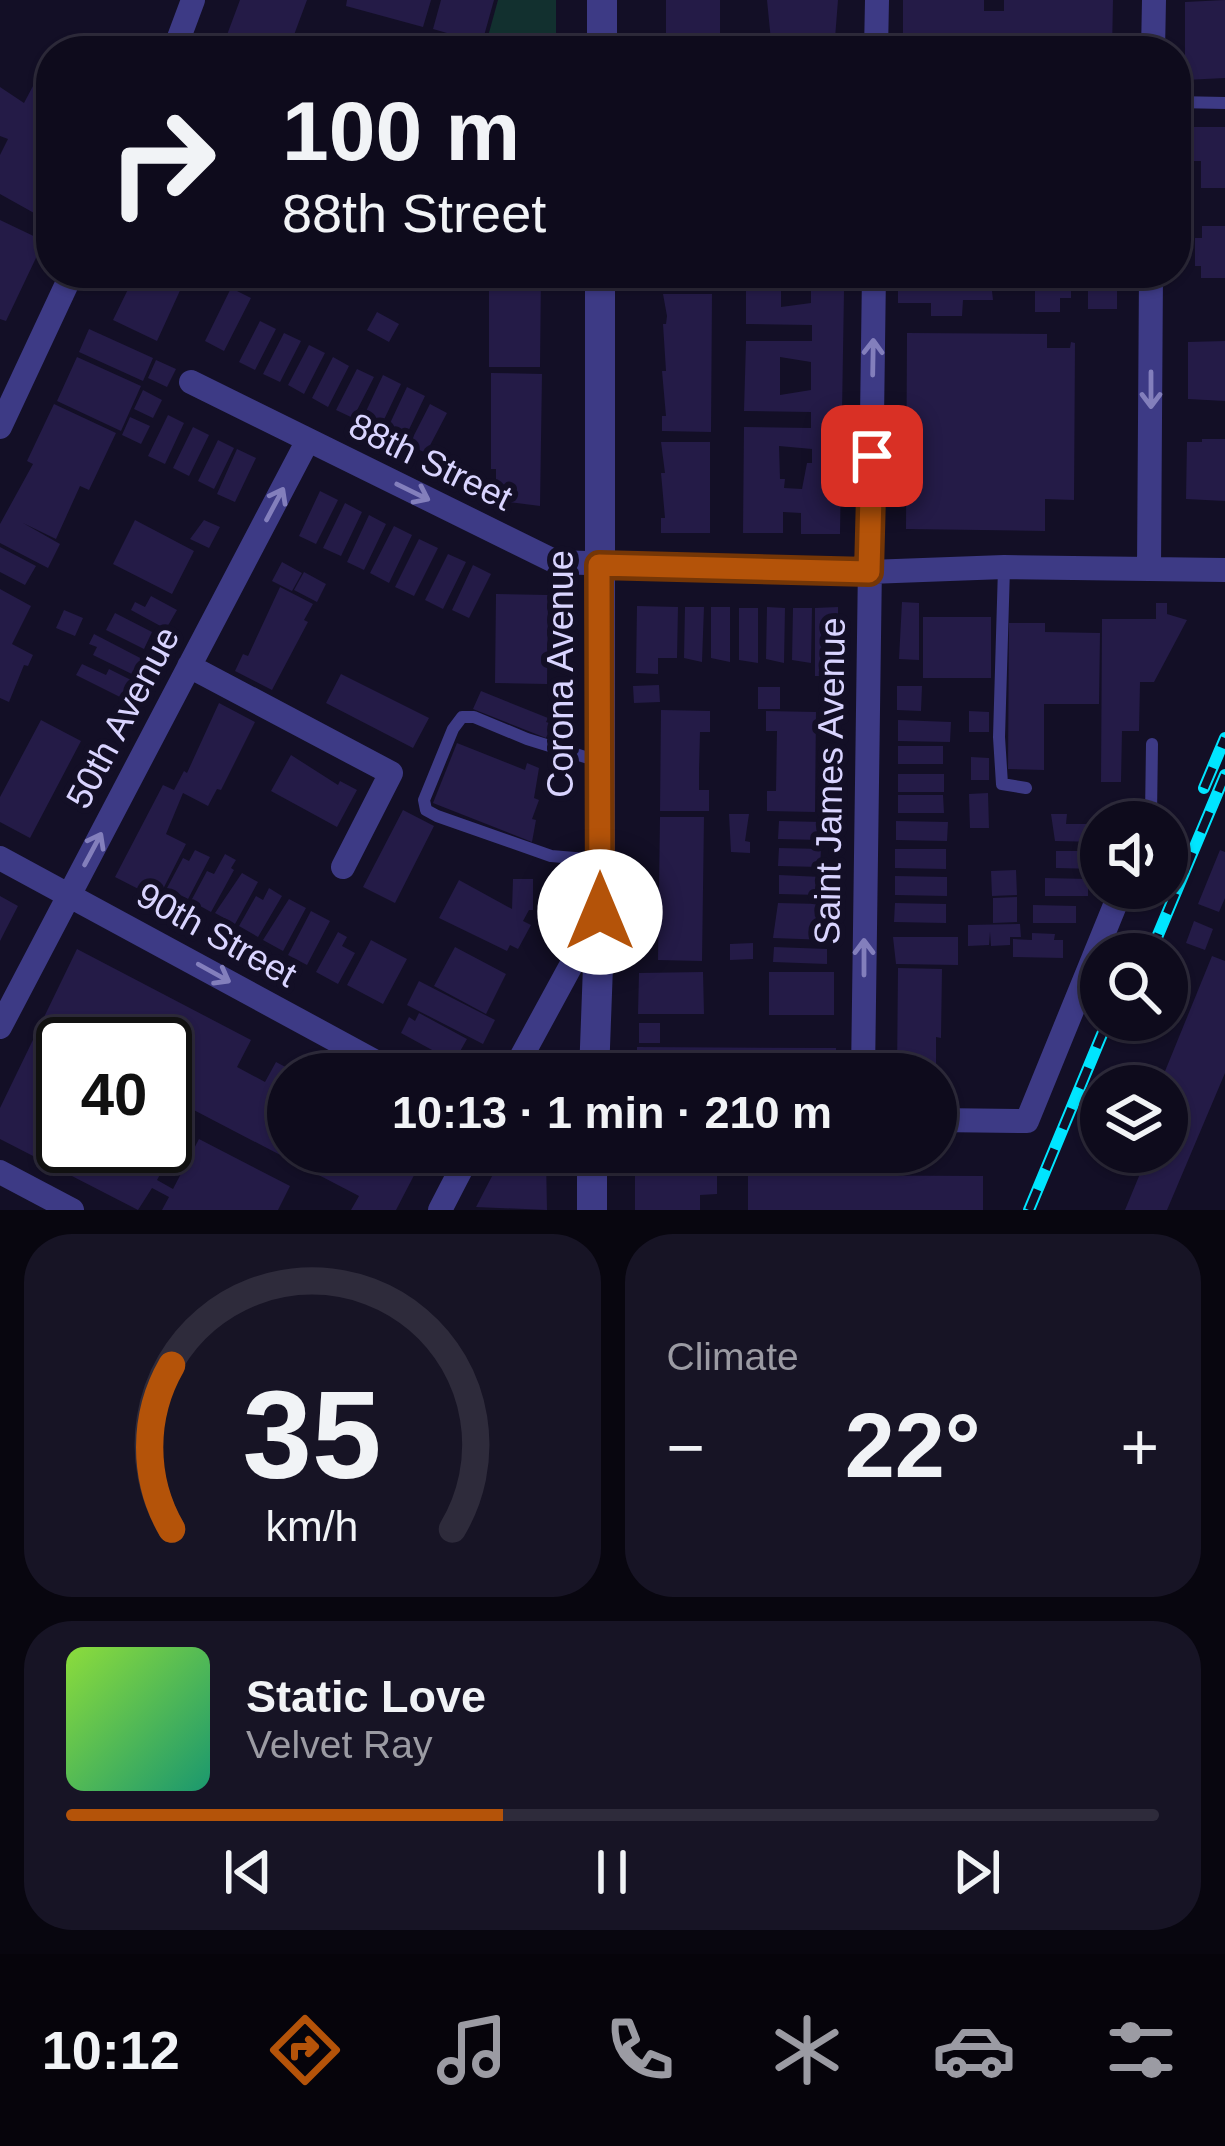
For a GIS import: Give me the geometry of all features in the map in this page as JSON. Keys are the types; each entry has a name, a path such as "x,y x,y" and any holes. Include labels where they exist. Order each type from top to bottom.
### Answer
{"street":[{"path":"180,36 193,0"},
{"path":"602,0 602,36"},
{"path":"876,36 877,0"},
{"path":"1153,36 1154,0"},
{"path":"0,427 65,288"},
{"name":"Corona Avenue","path":"595,1053 600,912 601,288"},
{"name":"Saint James Avenue","path":"863,1053 874,288"},
{"path":"1149,569 1151,288"},
{"name":"88th Street","path":"190,382 556,562 869,572 1004,567 1225,570"},
{"name":"50th Avenue","path":"0,1027 308,440"},
{"path":"189,666 392,773 343,867"},
{"name":"90th Street","path":"0,858 360,1053"},
{"path":"957,1120 1027,1120 1113,909"},
{"path":"523,1053 600,912"},
{"path":"0,1172 72,1210"},
{"path":"440,1210 459,1173"},
{"path":"592,1173 592,1210"}],"lane":[{"path":"1191,102 1225,103"},
{"path":"1004,567 1002,784 1025,788"},
{"path":"599,761 527,740 474,717 462,717 424,800 426,810 551,856 599,860"},
{"path":"1150,801 1152,744"}],"green space":[{"path":"498,0 556,0 556,36 488,36"}],"building":[{"path":"240,0 307,0 294,36 227,36"},
{"path":"347,0 431,0 423,27 346,6"},
{"path":"441,0 494,0 484,36 446,36 433,29"},
{"path":"666,0 720,0 720,36 666,36"},
{"path":"767,0 838,0 835,36 771,36"},
{"path":"903,0 984,0 984,11 1004,11 1004,0 1113,0 1112,36 903,36"},
{"path":"1225,0 1225,78 1191,80 1185,2"},
{"path":"36,80 36,214 0,194 0,155 8,139 0,136 0,87 24,103"},
{"path":"1193,127 1225,127 1225,188 1201,188"},
{"path":"0,220 36,237 36,258 6,321 0,319"},
{"path":"1202,226 1225,226 1225,278 1201,278 1201,266 1195,266 1195,238 1202,238"},
{"path":"129,288 181,288 157,341 113,320"},
{"path":"231,288 251,298 224,351 205,341"},
{"path":"489,288 541,288 540,367 489,367"},
{"path":"898,288 992,288 993,300 963,300 962,316 931,316 931,303 898,303"},
{"path":"1035,288 1071,288 1071,298 1060,298 1060,312 1035,312"},
{"path":"1088,288 1117,288 1117,309 1088,309"},
{"path":"746,289 781,289 781,307 811,303 811,290 844,291 840,534 801,534 801,513 783,512 783,533 743,533 744,427 811,428 811,412 744,411 746,341 812,341 812,325 746,324","holes":["780,357 811,362 811,390 780,395","779,446 812,449 802,489 784,488"]},
{"path":"663,294 712,294 711,432 662,431 662,416 666,416 663,324 667,316"},
{"path":"377,312 399,324 389,342 367,330"},
{"path":"260,321 276,329 255,370 239,362"},
{"path":"89,329 153,358 143,381 79,352"},
{"path":"284,333 301,341 280,382 263,374"},
{"path":"907,333 1047,334 1047,348 1070,348 1075,343 1074,500 1045,499 1045,531 906,529"},
{"path":"1225,341 1225,401 1188,399 1188,342"},
{"path":"309,345 325,353 304,394 288,385"},
{"path":"77,357 141,386 121,431 57,401"},
{"path":"333,357 349,366 328,407 312,398"},
{"path":"156,360 176,369 167,387 148,378"},
{"path":"357,369 374,377 353,418 336,410"},
{"path":"491,373 542,374 540,506 509,502 509,491 496,491 496,469 491,469"},
{"path":"383,375 401,384 379,430 361,422"},
{"path":"407,387 425,396 403,442 385,434"},
{"path":"143,390 162,400 153,418 134,409"},
{"path":"54,404 116,433 89,490 80,486 56,539 23,523 60,544 48,568 0,543 0,524 33,464 27,461"},
{"path":"430,404 447,413 426,453 409,445"},
{"path":"168,415 184,423 165,464 148,456"},
{"path":"130,417 150,426 141,444 122,435"},
{"path":"193,427 209,435 189,476 173,468"},
{"path":"1225,439 1225,501 1186,499 1187,442"},
{"path":"218,440 234,448 214,489 198,481"},
{"path":"661,442 710,442 710,533 661,533 661,518 665,518 661,473 665,473"},
{"path":"237,449 256,458 235,502 217,494"},
{"path":"320,491 338,500 316,544 299,536"},
{"path":"345,503 362,512 341,556 323,548"},
{"path":"369,515 386,524 364,570 347,562"},
{"path":"135,520 194,551 172,594 113,564"},
{"path":"204,520 220,527 209,548 190,539"},
{"path":"394,526 412,535 389,583 370,573"},
{"path":"419,539 438,548 414,596 395,587"},
{"path":"0,547 36,566 25,585 0,572"},
{"path":"448,554 466,562 443,609 425,600"},
{"path":"282,562 302,573 292,591 272,581"},
{"path":"473,565 491,574 469,618 452,610"},
{"path":"304,572 326,584 317,602 294,590"},
{"path":"280,587 313,604 272,690 235,671 243,654 248,656"},
{"path":"0,589 31,606 12,644 33,655 9,702 0,698"},
{"path":"496,594 548,595 547,684 495,683"},
{"path":"151,596 177,610 166,629 131,610 135,602 145,607"},
{"path":"902,602 919,603 919,660 899,659"},
{"path":"1156,603 1167,603 1167,614 1187,620 1154,682 1140,682 1139,731 1122,731 1121,782 1101,782 1102,619 1156,619"},
{"path":"637,606 678,607 677,658 658,658 658,674 636,673"},
{"path":"685,607 704,607 702,662 684,658"},
{"path":"711,607 730,607 730,662 711,658"},
{"path":"767,607 785,608 784,663 766,659"},
{"path":"838,607 838,689 821,688 821,676 815,676 815,608"},
{"path":"739,608 758,608 758,663 739,660"},
{"path":"793,608 812,608 811,663 792,660"},
{"path":"64,610 83,618 75,636 56,628"},
{"path":"115,613 152,632 144,649 106,630"},
{"path":"923,617 991,617 991,678 923,678"},
{"path":"1009,623 1045,623 1045,632 1100,633 1099,704 1044,704 1044,770 1008,769"},
{"path":"94,634 146,661 138,677 93,655 97,647 89,644"},
{"path":"82,664 106,675 109,669 137,683 128,701 76,675"},
{"path":"341,674 429,718 413,748 326,703"},
{"path":"659,685 660,702 634,703 633,686"},
{"path":"897,686 922,686 921,711 897,710"},
{"path":"758,687 780,687 780,709 758,709"},
{"path":"481,691 548,718 546,722 552,724 546,738 473,709"},
{"path":"219,703 255,722 208,806 183,793 166,834 186,844 158,899 115,877 163,785 174,790 187,773"},
{"path":"661,710 710,711 710,732 700,732 699,770 699,790 709,790 709,811 660,811"},
{"path":"766,711 816,712 815,812 767,811 767,791 776,791 777,731 766,731"},
{"path":"969,711 989,712 989,732 969,732"},
{"path":"41,720 81,741 30,838 0,822 0,797"},
{"path":"898,720 951,722 950,742 898,741"},
{"path":"457,743 525,770 527,763 539,768 532,842 433,803"},
{"path":"898,746 943,746 943,764 898,764"},
{"path":"291,755 338,785 340,781 357,790 337,827 271,791"},
{"path":"971,757 989,758 989,780 971,780"},
{"path":"898,774 944,774 944,792 898,792"},
{"path":"988,793 989,828 970,828 969,794"},
{"path":"898,795 943,795 944,813 898,813"},
{"path":"403,810 434,826 395,903 363,887"},
{"path":"729,814 749,814 745,841 750,842 750,853 731,852"},
{"path":"1051,814 1067,814 1066,824 1080,824 1080,842 1055,841"},
{"path":"660,817 704,817 702,961 658,960"},
{"path":"779,821 821,822 820,840 778,839"},
{"path":"896,821 948,822 947,841 896,840"},
{"path":"779,848 821,849 820,867 778,866"},
{"path":"895,849 946,849 946,869 895,868"},
{"path":"195,850 210,857 188,899 167,888 183,858 189,861"},
{"path":"1220,850 1225,852 1225,898 1219,912 1198,904"},
{"path":"1056,851 1080,851 1080,869 1056,868"},
{"path":"225,854 236,860 234,870 211,912 191,901 207,871 214,874"},
{"path":"1016,870 1017,895 992,896 991,871"},
{"path":"242,873 258,882 235,924 215,913"},
{"path":"779,875 821,877 820,895 779,894"},
{"path":"895,876 947,877 947,896 895,895"},
{"path":"1045,878 1080,879 1080,896 1045,896"},
{"path":"513,879 533,879 533,910 523,921 531,925 518,949 510,945 507,951 439,918 459,880 512,909"},
{"path":"269,888 282,896 258,937 239,926 256,896 263,900"},
{"path":"0,896 18,906 0,941"},
{"path":"1017,897 1017,922 993,923 993,898"},
{"path":"289,899 306,908 283,951 263,940"},
{"path":"778,903 820,904 820,924 827,924 827,940 773,938"},
{"path":"895,903 946,904 946,923 894,922"},
{"path":"1033,905 1076,906 1076,923 1033,923"},
{"path":"311,911 330,921 307,965 288,955"},
{"path":"1194,921 1213,929 1205,950 1188,944"},
{"path":"1020,924 1021,937 1010,937 1010,945 991,946 990,932 989,945 968,946 968,925"},
{"path":"338,932 347,937 342,946 355,953 338,984 316,972"},
{"path":"1032,933 1055,934 1054,940 1063,940 1063,958 1013,957 1013,939 1032,940"},
{"path":"893,937 958,937 958,965 896,964"},
{"path":"371,940 407,959 383,1004 347,985"},
{"path":"753,943 753,959 730,960 730,944"},
{"path":"455,947 506,974 486,1014 434,986"},
{"path":"774,947 827,949 827,964 773,962"},
{"path":"77,949 251,1040 237,1067 265,1082 267,1078 267,1148 192,1109 192,1017 44,1017"},
{"path":"1212,956 1225,961 1225,1073 1188,1160 1188,1065 1168,1065 1177,1041 1188,1041 1188,1015"},
{"path":"898,968 942,969 941,1038 936,1037 936,1053 897,1053"},
{"path":"703,972 704,1014 638,1014 639,973"},
{"path":"769,972 834,972 834,1015 769,1015"},
{"path":"419,981 495,1020 483,1044 407,1005"},
{"path":"419,1013 467,1039 459,1053 438,1053 401,1033 409,1017 415,1021"},
{"path":"639,1023 660,1023 660,1043 639,1043"},
{"path":"36,1034 36,1158 0,1139 0,1108"},
{"path":"637,1047 836,1048 836,1053 637,1053"},
{"path":"199,1139 290,1186 278,1210 162,1210 169,1197 152,1188 138,1210 66,1173 161,1173 157,1180 173,1189 181,1173 192,1173 192,1152"},
{"path":"315,1173 415,1173 396,1210 351,1210 359,1196"},
{"path":"494,1173 546,1173 547,1210 476,1207"},
{"path":"635,1173 717,1173 717,1194 700,1195 700,1210 635,1210"},
{"path":"1140,1173 1183,1173 1167,1210 1125,1210"},
{"path":"748,1175 983,1176 983,1210 748,1210"}],"railway":[{"path":"1204,788 1225,738"},
{"path":"1159,933 1225,775"},
{"path":"1029,1210 1099,1041"}],"route":[{"path":"600,912 599,565 869,572 872,456"}]}
